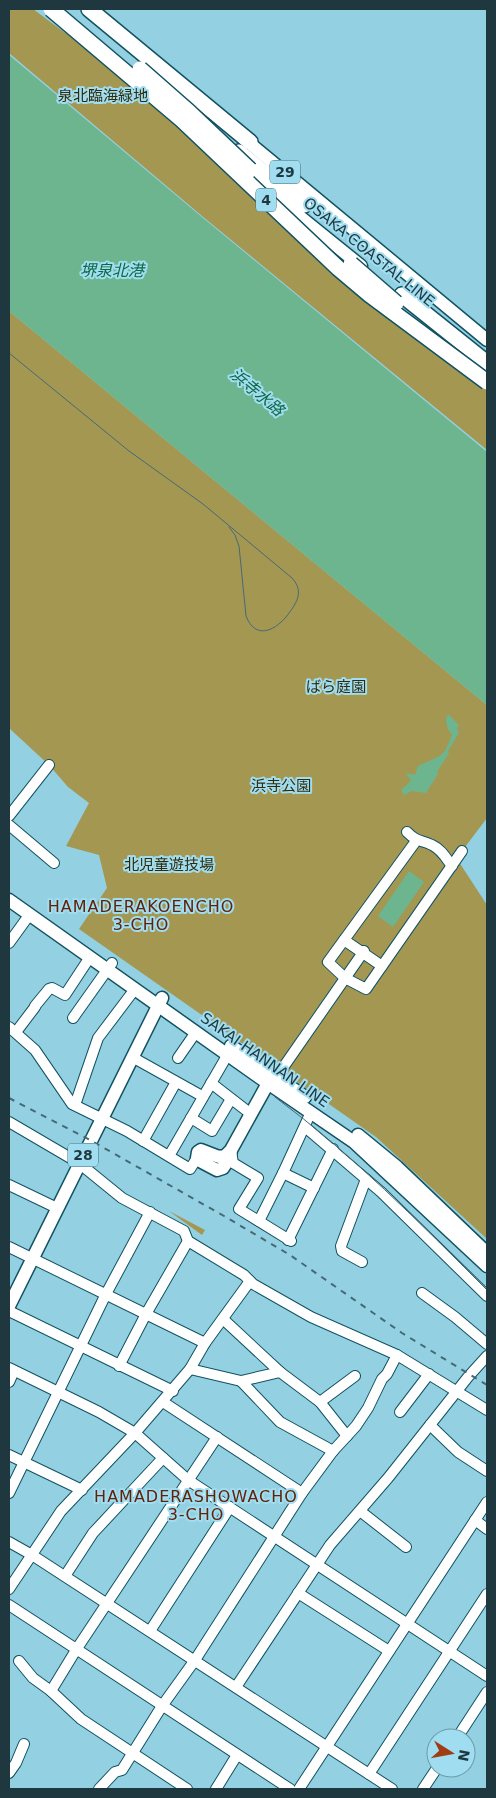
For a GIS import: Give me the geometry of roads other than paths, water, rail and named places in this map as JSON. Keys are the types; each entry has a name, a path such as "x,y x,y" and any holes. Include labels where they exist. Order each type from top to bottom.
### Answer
{"highway":[{"name":"4","path":"51,9 182,120 338,268 370,295 487,382"},
{"name":"4","path":"68,9 189,112 310,228 370,282 409,314 487,369"},
{"path":"89,9 250,142"},
{"path":"189,112 304,205"},
{"path":"402,294 487,363"}],"main road":[{"name":"OSAKA COASTAL LINE","path":"44,9 487,369"},
{"name":"OSAKA COASTAL LINE","path":"79,9 158,73 250,142 487,340"},
{"name":"SAKAI HANNAN LINE","path":"9,891 159,1001 342,1123 378,1150 487,1252"},
{"name":"SAKAI HANNAN LINE","path":"9,900 90,957 110,966 135,989 159,1001 196,1032 228,1054 274,1077 311,1112 365,1151 487,1266"},
{"name":"28","path":"9,1306 159,1001"},
{"path":"196,1158 200,1162 219,1170 225,1165 251,1114 274,1077"}],"street":[{"path":"9,816 49,765"},
{"path":"9,825 54,863"},
{"path":"408,832 416,840 437,848 452,866"},
{"path":"416,840 328,962 345,978 366,989 462,851"},
{"path":"9,943 30,914"},
{"path":"344,940 363,951 382,966"},
{"path":"274,1077 363,951"},
{"path":"90,957 64,995 52,988 48,989 35,1006 12,1029 35,1050 72,1104 101,1118 190,1168 196,1158"},
{"path":"72,1018 110,966"},
{"path":"75,1106 98,1038 135,989"},
{"path":"178,1058 196,1032"},
{"path":"169,1156 228,1054"},
{"path":"132,1057 202,1096"},
{"path":"143,1141 176,1082"},
{"path":"211,1083 251,1114"},
{"path":"191,1118 212,1130 231,1099"},
{"path":"259,1222 311,1112"},
{"path":"9,1122 79,1163 122,1198 184,1231 188,1241 236,1270 250,1281 312,1317 397,1355 487,1410"},
{"path":"306,1126 366,1179 487,1296"},
{"path":"231,1150 233,1163 258,1178 239,1209 290,1240 333,1149"},
{"path":"283,1173 314,1188"},
{"path":"362,1262 342,1251 341,1246 366,1179"},
{"path":"9,1185 57,1208"},
{"path":"9,1493 56,1392 150,1212"},
{"path":"120,1366 146,1314 188,1241"},
{"path":"9,1247 205,1344"},
{"path":"9,1589 61,1511 163,1402 190,1369 205,1344 250,1281"},
{"path":"422,1293 455,1316 487,1344"},
{"path":"9,1311 172,1391"},
{"path":"223,1319 280,1372 320,1402 347,1436"},
{"path":"99,1789 115,1772 122,1770 302,1493 333,1452 356,1426 368,1408 382,1379 387,1374 397,1355"},
{"path":"236,1687 330,1545 487,1356"},
{"path":"9,1382 12,1369 99,1412 135,1433 188,1480 487,1676"},
{"path":"190,1369 241,1381 280,1372"},
{"path":"400,1412 429,1374"},
{"path":"320,1402 355,1376"},
{"path":"241,1381 280,1422 333,1452"},
{"path":"163,1402 302,1493"},
{"path":"430,1425 458,1452 487,1471"},
{"path":"52,1691 76,1650 217,1437"},
{"path":"9,1455 82,1490"},
{"path":"65,1576 93,1534 163,1458"},
{"path":"299,1789 487,1502"},
{"path":"150,1631 230,1507"},
{"path":"360,1511 406,1547"},
{"path":"475,1520 487,1528"},
{"path":"9,1542 32,1554 392,1789"},
{"path":"298,1593 389,1651"},
{"path":"369,1774 451,1652 487,1594"},
{"path":"9,1605 290,1789"},
{"path":"19,1661 33,1678 52,1691 81,1719 187,1789"},
{"path":"464,1728 487,1692"},
{"path":"9,1773 16,1763 24,1744"},
{"path":"216,1789 237,1755"},
{"path":"424,1789 431,1778"}],"water":[{"name":"堺泉北港","path":"9,55 487,452 487,705 9,311"},
{"path":"448,714 459,725 457,729 459,733 437,772 438,774 426,793 412,791 404,795 401,790 411,781 406,773 415,775 418,766 439,756 445,750 452,735 447,725 446,719"},
{"path":"409,871 424,882 393,927 378,916"}],"tram line":[{"path":"9,353 129,451 203,504 292,578 298,588 296,603 286,617 270,629 264,631 254,628 246,616 239,546 235,535 229,527"},
{"path":"275,1097 358,1165 487,1290"}],"railway":[{"path":"9,1098 90,1140 290,1255 402,1333 487,1385"}],"district":[{"name":"HAMADERAKOENCHO 3-CHO","path":"141,915"},
{"name":"HAMADERASHOWACHO 3-CHO","path":"196,1505"}],"park label":[{"name":"泉北臨海緑地","path":"103,96"},
{"name":"ばら庭園","path":"336,687"},
{"name":"浜寺公園","path":"281,786"},
{"name":"北児童遊技場","path":"169,865"}],"water label":[{"name":"浜寺水路","path":"257,392"}]}
